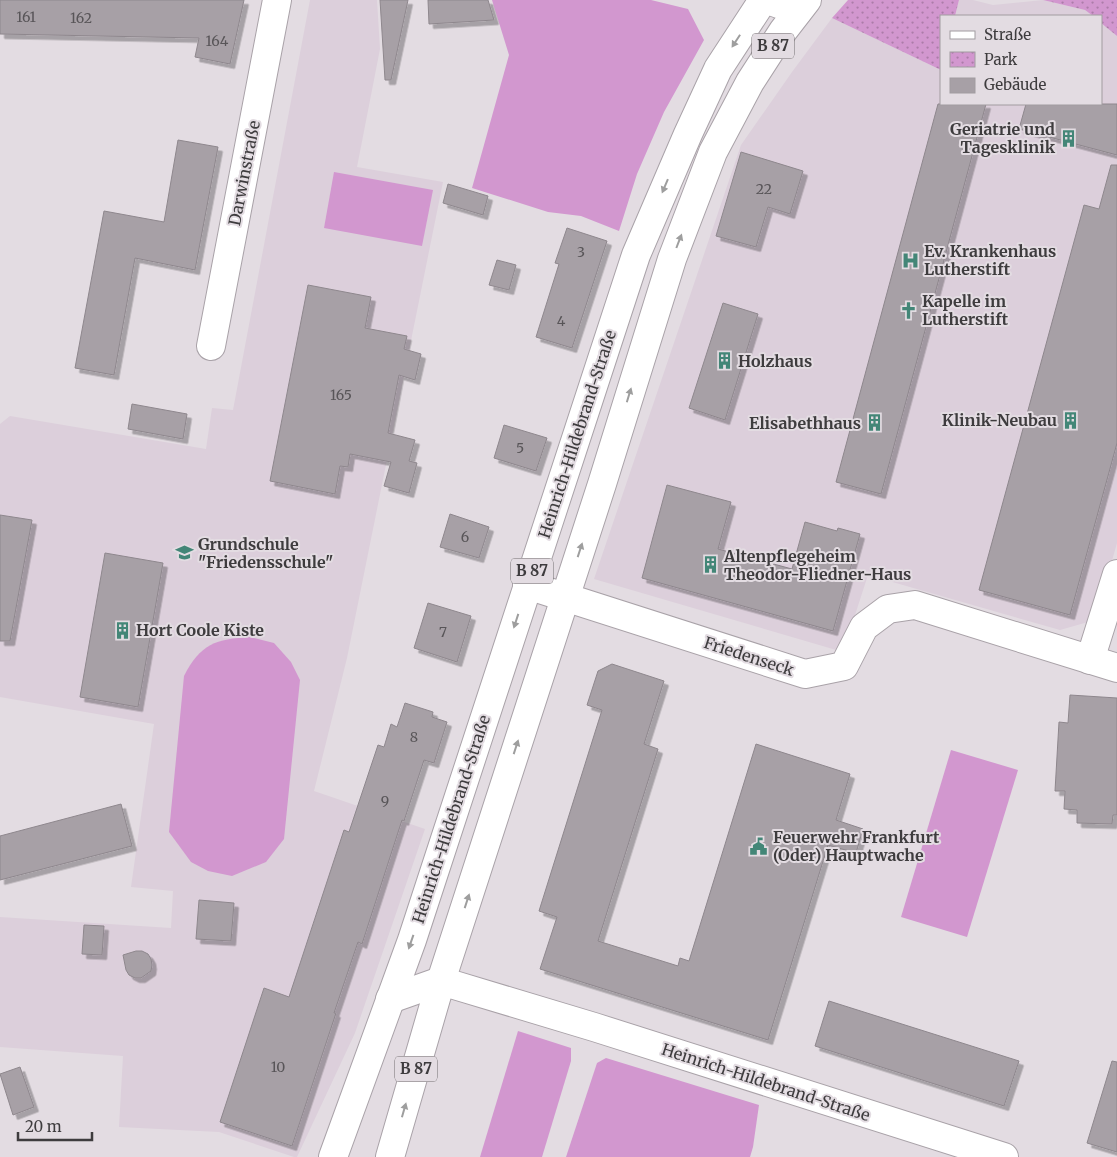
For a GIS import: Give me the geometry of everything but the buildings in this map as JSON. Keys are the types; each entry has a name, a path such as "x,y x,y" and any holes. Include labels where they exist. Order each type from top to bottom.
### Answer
{"main road":[{"name":"Darwinstraße","path":"211,346 277,0"},
{"name":"Heinrich-Hildebrand-Straße","path":"333,1157 418,921 636,255 718,69 763,0"},
{"path":"768,0 802,5"},
{"name":"B 87","path":"390,1157 441,981 564,596 602,484 672,260 713,152 750,82 802,5"},
{"path":"1090,660 1116,576"},
{"name":"Friedenseck","path":"528,585 805,674 844,666 864,627 888,609 916,605 1117,668"},
{"name":"Heinrich-Hildebrand-Straße","path":"441,981 622,1036 1004,1157"},
{"path":"390,999 441,981"}],"shaded area":[{"name":"Grundschule \"Friedensschule\"","path":"310,0 377,0 380,49 357,167 443,182 347,658 314,791 425,829 355,1033 297,1157 294,1157 219,1132 119,1127 123,1056 0,1047 0,917 171,928 173,891 131,887 154,724 0,697 0,424 10,416 206,449 212,408 233,410"},
{"path":"959,0 973,0 993,5 1043,0 1085,10 1092,15 955,15"},
{"name":"Ev. Krankenhaus Lutherstift","path":"832,18 940,70 940,105 1102,105 1102,24 1117,36 1117,543 1095,620 1060,630 868,575 843,652 594,579 741,145"}],"green space":[{"path":"492,0 651,0 688,9 704,40 664,112 637,174 619,231 581,216 548,212 472,188 509,55"},
{"path":"848,0 959,0 955,15 940,15 940,70 832,18"},
{"path":"1043,0 1117,0 1117,36 1102,24 1102,15 1092,15 1085,10"},
{"path":"334,172 433,190 422,246 324,228"},
{"path":"250,637 274,643 291,662 300,680 284,839 266,862 232,876 208,871 191,862 169,832 184,676 196,657 210,645 228,639"},
{"path":"951,750 1018,770 967,937 901,917"},
{"path":"518,1031 571,1048 571,1061 542,1157 480,1157"},
{"path":"606,1058 759,1105 750,1157 566,1157 597,1063"}],"place":[{"name":"Geriatrie und Tagesklinik","path":"1069,138"},
{"name":"Ev. Krankenhaus Lutherstift","path":"910,260"},
{"name":"Kapelle im Lutherstift","path":"908,310"},
{"name":"Holzhaus","path":"724,361"},
{"name":"Klinik-Neubau","path":"1071,420"},
{"name":"Elisabethhaus","path":"875,423"},
{"name":"Grundschule \"Friedensschule\"","path":"184,553"},
{"name":"Altenpflegeheim Theodor-Fliedner-Haus","path":"710,565"},
{"name":"Hort Coole Kiste","path":"122,630"},
{"name":"Feuerwehr Frankfurt (Oder) Hauptwache","path":"759,846"}]}
